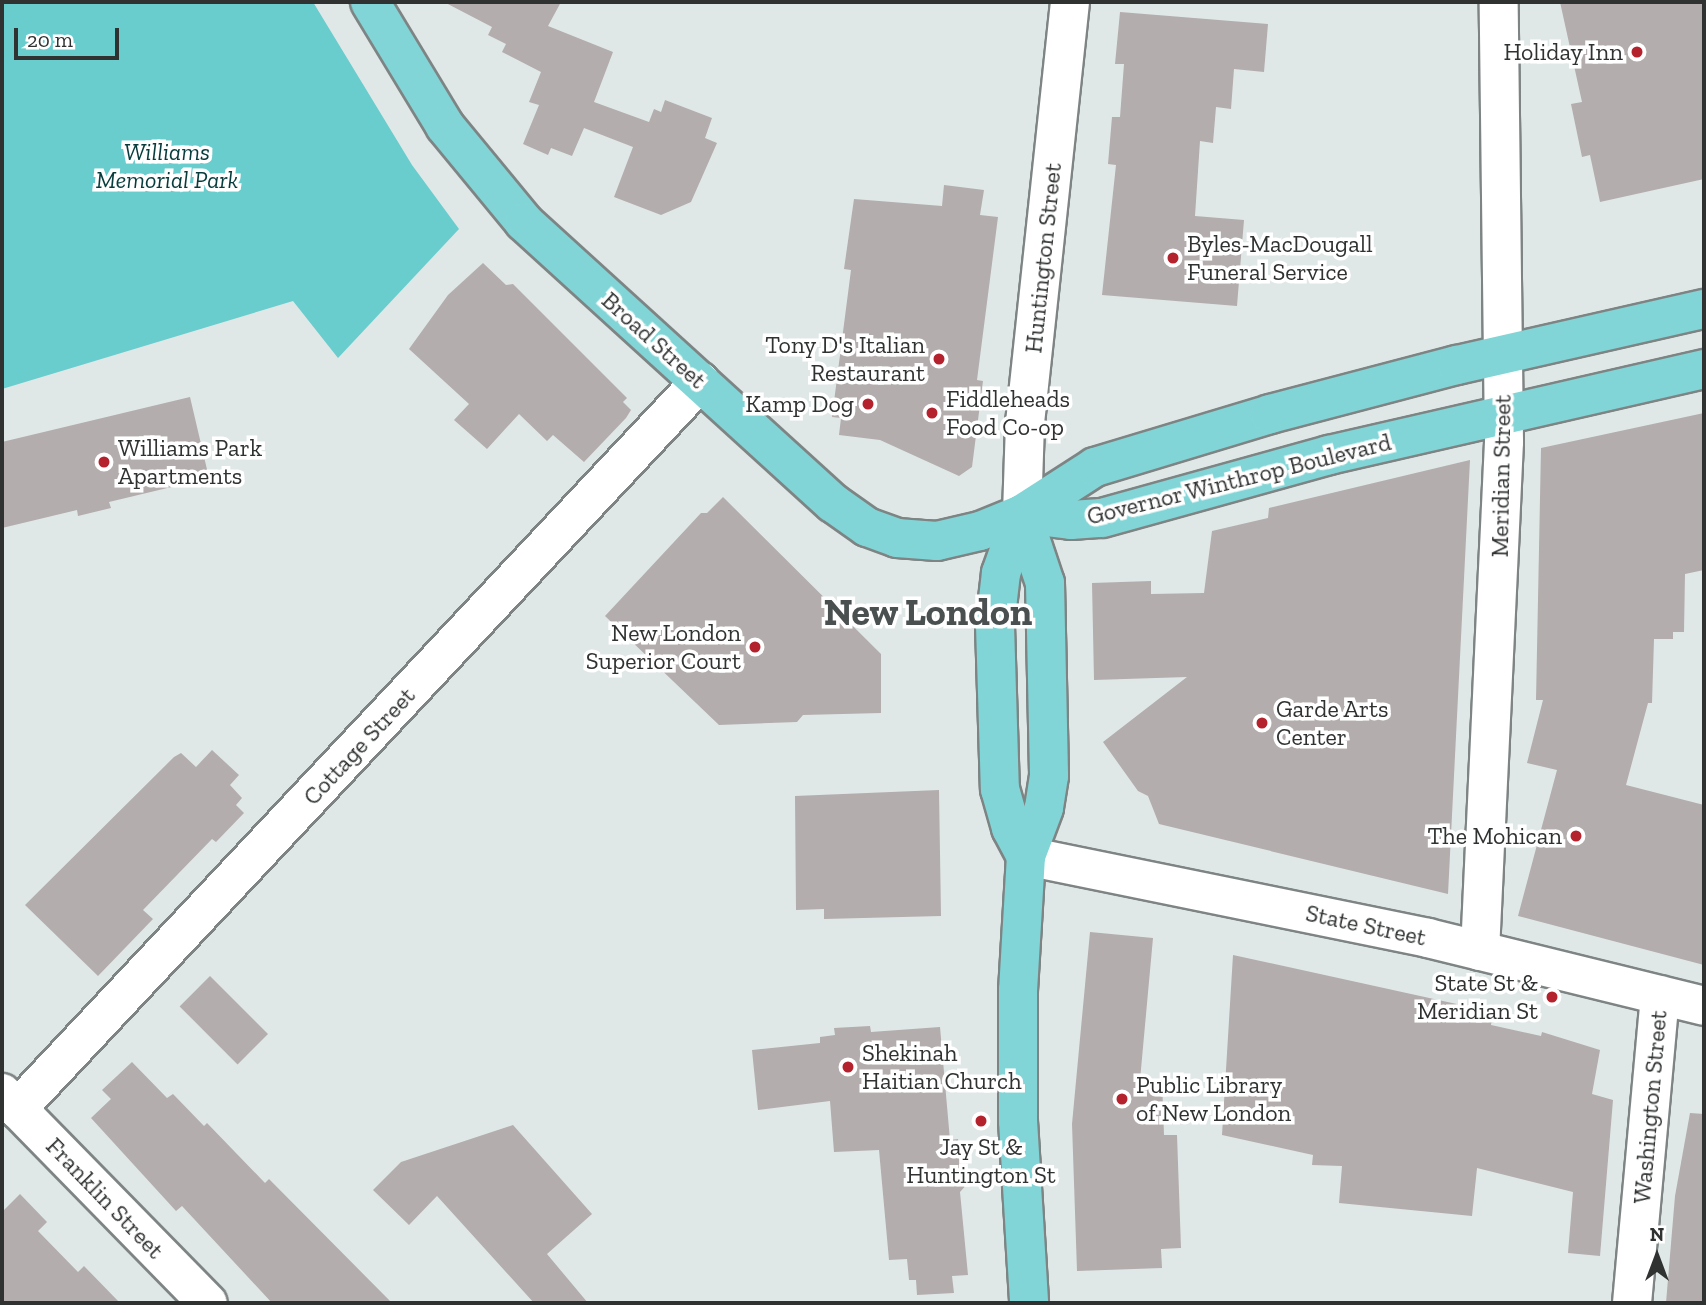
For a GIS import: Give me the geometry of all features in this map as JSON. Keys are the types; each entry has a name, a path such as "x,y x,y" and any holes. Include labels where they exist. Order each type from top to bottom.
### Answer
{"main road":[{"name":"Broad Street","path":"369,2 445,126 495,192 833,503 877,531 908,540 937,541 980,531 1022,514"},
{"name":"Governor Winthrop Boulevard","path":"1022,514 1075,476 1111,461 1503,354 1704,309"},
{"name":"Governor Winthrop Boulevard","path":"1022,514 1071,520 1102,518 1234,479 1504,413 1704,369"},
{"name":"Huntington Street","path":"1022,514 1001,573 995,625 1000,789 1011,828 1026,856"},
{"name":"Huntington Street","path":"1022,514 1045,583 1049,737 1046,798 1026,856 1017,1058 1028,1303"}],"street":[{"name":"Huntington Street","path":"1022,514 1025,423 1070,2"},
{"name":"Meridian Street","path":"1480,950 1504,413 1499,2"},
{"name":"Cottage Street","path":"10,1101 700,382"},
{"name":"State Street","path":"1026,856 1480,950 1704,1006"},
{"name":"Washington Street","path":"1632,1303 1660,995"},
{"name":"Franklin Street","path":"10,1101 199,1300"}],"green space":[{"name":"Williams Memorial Park","path":"2,2 313,2 412,165 459,229 338,358 293,301 2,389"}],"building":[{"path":"444,2 561,2 548,26 613,52 594,102 649,122 654,109 661,112 665,100 712,118 705,138 717,143 691,202 661,215 614,197 633,147 584,128 572,156 551,148 548,155 523,144 539,105 529,102 541,72 502,52 506,44 488,35 492,27"},
{"name":"Holiday Inn","path":"1560,2 1704,2 1704,179 1600,202 1590,155 1582,157 1571,104 1582,102"},
{"path":"1120,12 1268,24 1264,72 1234,69 1231,109 1216,107 1213,143 1200,141 1195,216 1244,220 1237,306 1102,295 1116,165 1108,164 1112,117 1120,117 1124,64 1115,64"},
{"path":"944,185 984,190 980,215 998,217 977,380 983,381 972,467 959,476 880,440 839,435 841,418 832,417 851,270 844,269 854,199 942,206"},
{"path":"483,263 506,285 513,284 627,398 623,402 631,410 626,418 584,462 553,435 547,441 519,414 487,449 454,420 469,404 409,349 448,295"},
{"name":"Williams Park Apartments","path":"190,397 209,478 109,502 111,508 78,516 77,510 2,528 2,442"},
{"path":"1704,413 1704,570 1685,574 1684,632 1673,632 1673,639 1654,639 1652,703 1648,703 1626,785 1704,805 1704,965 1518,916 1557,770 1527,763 1543,700 1536,700 1541,448"},
{"path":"1470,460 1448,894 1159,824 1148,796 1138,791 1103,742 1187,677 1094,680 1092,583 1151,581 1151,594 1204,593 1212,531 1268,518 1269,508"},
{"name":"New London Superior Court","path":"723,497 881,654 881,713 803,715 797,722 719,725 605,616 701,513 707,513"},
{"path":"212,750 239,775 230,785 242,798 236,805 244,813 216,842 212,839 143,910 153,919 98,976 25,905 174,757 181,753 196,767"},
{"path":"939,790 941,916 824,919 824,909 796,910 795,796"},
{"name":"Public Library of New London","path":"1090,932 1153,938 1140,1080 1162,1080 1164,1135 1177,1135 1181,1248 1161,1249 1162,1268 1077,1271 1072,1124"},
{"path":"1233,955 1493,1012 1491,1025 1541,1036 1542,1032 1600,1050 1592,1094 1613,1100 1600,1256 1568,1253 1573,1192 1477,1168 1472,1216 1339,1203 1342,1166 1312,1165 1313,1155 1222,1135"},
{"path":"210,976 268,1034 238,1064 180,1006"},
{"path":"870,1026 871,1032 940,1027 950,1140 958,1139 962,1176 968,1183 960,1192 968,1275 952,1276 954,1293 917,1295 916,1280 909,1280 907,1259 889,1260 879,1150 834,1152 830,1101 758,1110 752,1050 820,1043 820,1037 835,1035 834,1028"},
{"path":"132,1062 167,1098 173,1094 204,1126 207,1123 265,1183 269,1179 392,1303 272,1303 182,1206 176,1211 91,1118 111,1099 102,1090"},
{"path":"1690,1113 1704,1114 1704,1303 1666,1303 1675,1196"},
{"path":"513,1125 592,1214 547,1254 588,1303 534,1303 437,1196 409,1225 373,1190 401,1162"},
{"path":"20,1194 47,1222 38,1231 78,1272 84,1266 120,1303 2,1303 2,1212"}],"place":[{"name":"Holiday Inn","path":"1637,52"},
{"name":"Byles-MacDougall Funeral Service","path":"1173,258"},
{"name":"Tony D's Italian Restaurant","path":"939,359"},
{"name":"Kamp Dog","path":"868,404"},
{"name":"Fiddleheads Food Co-op","path":"932,413"},
{"name":"Williams Park Apartments","path":"104,462"},
{"name":"New London Superior Court","path":"755,647"},
{"name":"Garde Arts Center","path":"1262,723"},
{"name":"The Mohican","path":"1576,836"},
{"name":"State St & Meridian St","path":"1552,997"},
{"name":"Shekinah Haitian Church","path":"848,1067"},
{"name":"Public Library of New London","path":"1122,1099"},
{"name":"Jay St & Huntington St","path":"981,1121"}],"district":[{"name":"New London","path":"928,613"}]}
